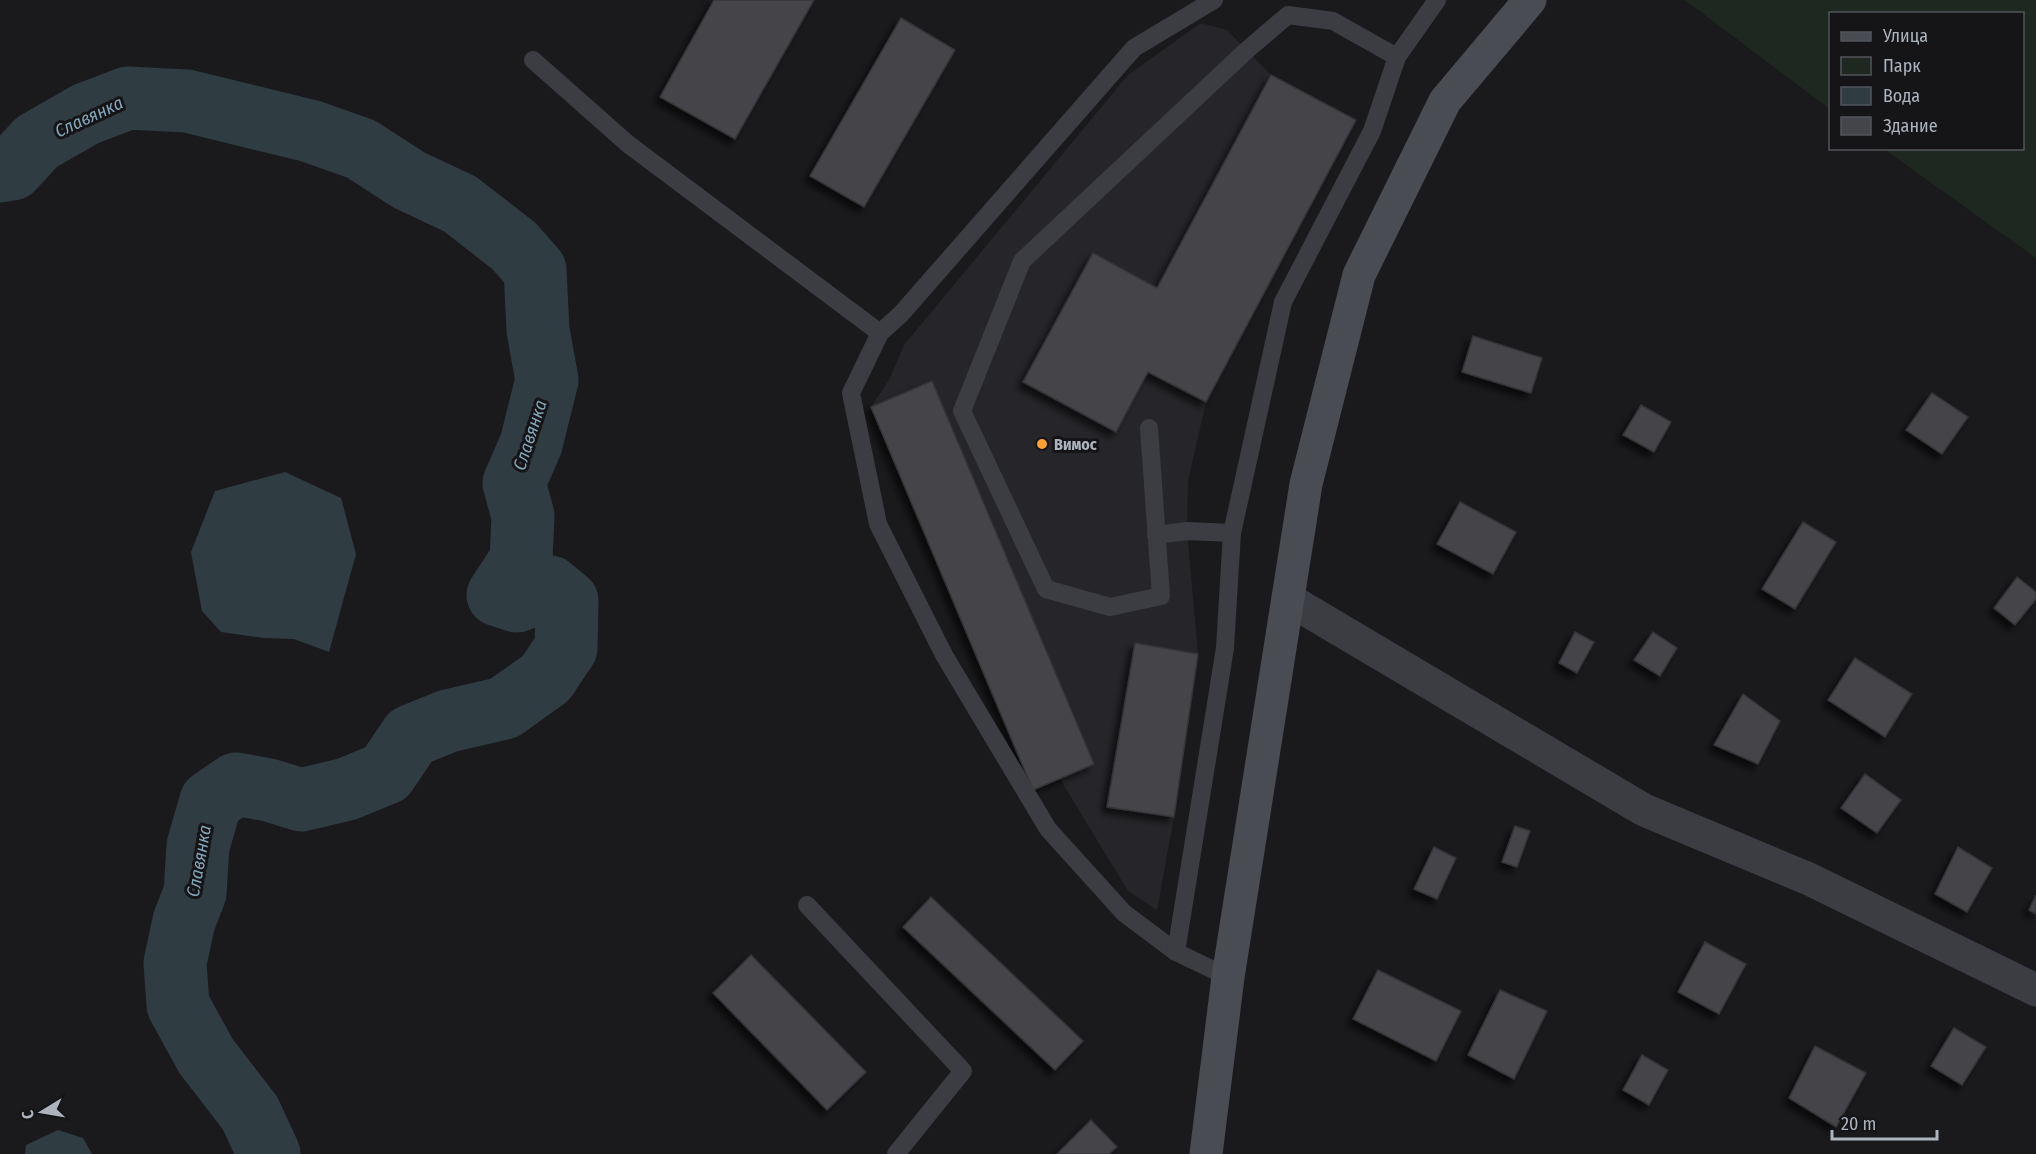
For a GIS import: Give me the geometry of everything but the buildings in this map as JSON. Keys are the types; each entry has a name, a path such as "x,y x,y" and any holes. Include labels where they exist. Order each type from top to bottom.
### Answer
{"main road":[{"path":"1206,1154 1228,977 1306,484 1359,275 1445,101 1530,0"}],"street":[{"path":"1288,599 1644,810 1809,879 2036,990"}],"lane":[{"path":"1214,0 1134,48 901,314 880,333 851,393 878,524 944,655 1048,829 1124,913 1176,952 1228,977"},
{"path":"1176,952 1225,648 1232,533 1283,302 1372,131 1396,57 1437,0"},
{"path":"1149,428 1161,596 1110,607 1046,589 962,411 1022,261 1247,50 1288,15 1333,21 1396,57"},
{"path":"533,60 628,144 880,333"},
{"path":"1156,535 1187,531 1232,533"},
{"path":"807,905 963,1071 896,1154"}],"shaded area":[{"name":"Вимос","path":"1201,23 1227,30 1271,75 1356,120 1206,402 1188,481 1187,531 1198,654 1174,817 1157,910 1128,891 1060,779 1033,790 871,407 889,380 904,345 1128,75"}],"green space":[{"path":"1685,0 2036,0 2036,258 1885,150 2024,150 2024,12 1829,12 1829,108"}],"water":[{"path":"285,472 341,498 356,554 329,652 294,639 264,638 221,632 202,611 191,552 215,491"},
{"path":"58,1130 83,1138 92,1154 25,1154 26,1145"}],"waterway":[{"name":"Славянка","path":"0,171 12,169 37,142 86,114 128,98 187,101 310,131 361,149 409,180 460,204 514,246 535,270 538,330 547,380 531,444 514,483 523,516 521,560 498,595 517,601 550,587 567,601 566,648 546,678 504,708 448,721 411,736 386,773 347,789 301,800 269,790 236,784 211,801 198,846 195,893 184,921 175,963 178,1005 206,1056 250,1113 269,1154"}],"place":[{"name":"Вимос","path":"1042,444"}]}
